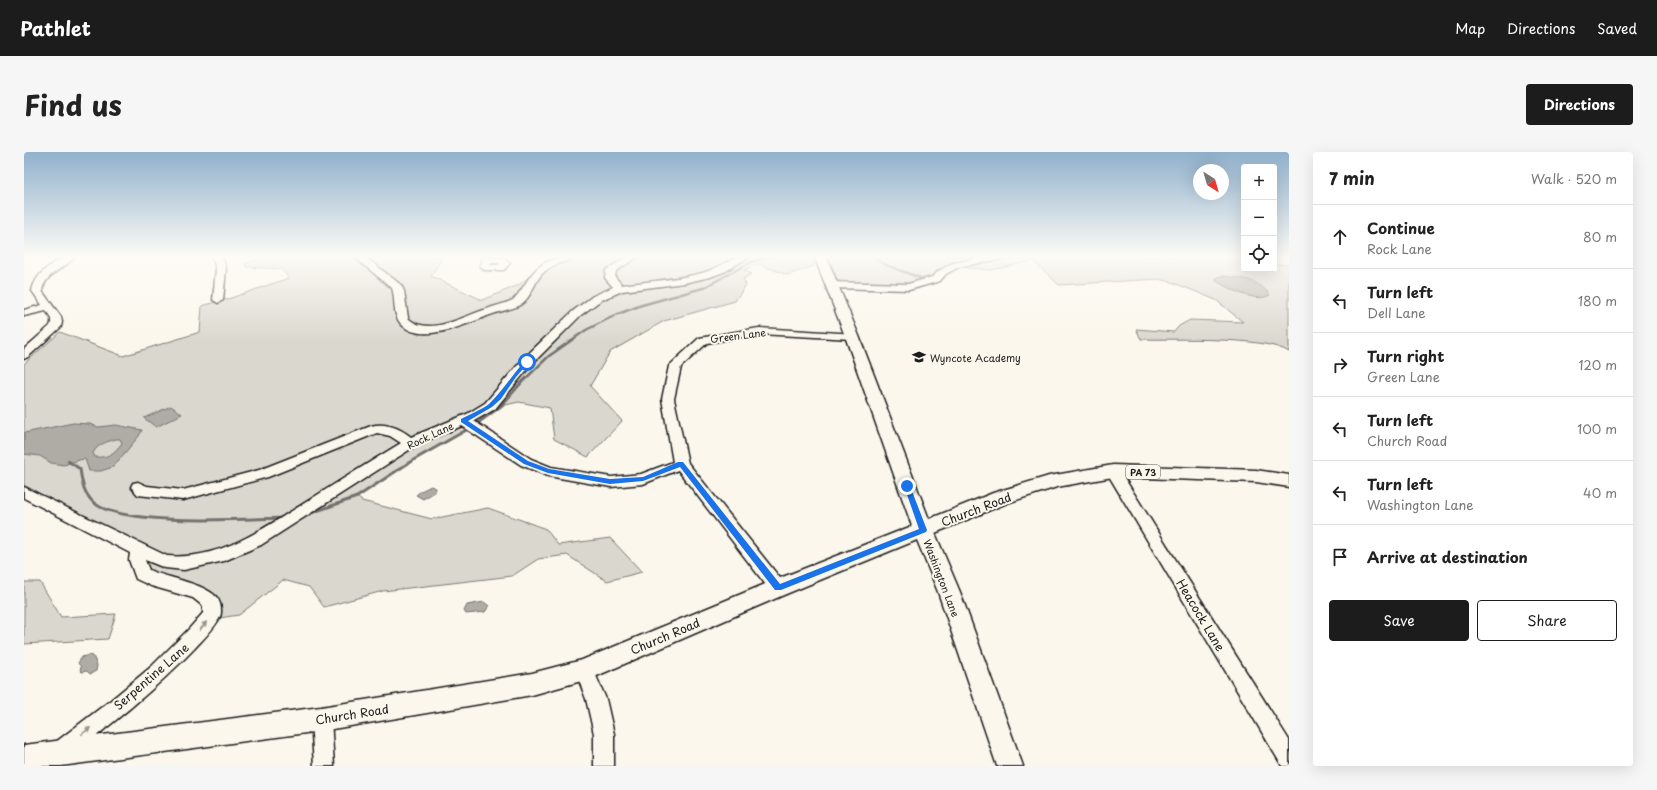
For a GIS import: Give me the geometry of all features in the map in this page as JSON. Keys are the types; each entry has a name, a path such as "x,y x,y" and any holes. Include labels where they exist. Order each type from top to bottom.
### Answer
{"main road":[{"name":"Washington Lane","path":"831,285 852,336 924,530 951,597 1010,766"},
{"name":"Church Road","path":"24,758 53,760 321,719 532,684 584,670 778,588 1000,498 1056,481 1114,471 1256,476 1289,481"}],"street":[{"path":"24,355 55,327 57,322 56,317 36,291 37,285 25,286"},
{"path":"218,300 219,285"},
{"path":"393,285 400,293 402,317 405,321 419,327 433,329 451,326 517,302 525,294 530,285"},
{"path":"617,285 620,288"},
{"name":"Rock Lane","path":"139,550 173,564 194,563 233,551 273,530 410,443 443,428 465,422 490,406 527,362 584,306 601,295 620,288 644,285"},
{"path":"886,285 909,287 917,285"},
{"path":"24,313 49,307"},
{"name":"Green Lane","path":"778,588 681,464 668,399 675,366 704,340 759,331 852,336"},
{"path":"465,422 526,462 548,471 610,482 643,479 681,464"},
{"path":"138,487 143,491 183,495 263,474 376,429 388,429 400,434 410,443"},
{"name":"Heacock Lane","path":"1114,471 1289,759"},
{"path":"24,492 139,550"},
{"name":"Serpentine Lane","path":"53,760 164,668 191,641 212,615 211,603 199,593 157,581 142,574 137,560 139,550"},
{"path":"584,670 596,699 604,734 604,766"},
{"path":"321,719 324,766"}],"shaded area":[{"path":"270,285 449,285 482,300 519,285 746,285 735,301 664,321 610,352 590,386 622,421 588,457 554,439 550,408 519,402 501,406 478,424 410,462 357,497 362,501 432,519 488,508 546,529 558,545 610,538 642,572 607,581 567,555 538,559 512,576 383,591 324,607 309,587 283,580 239,615 219,618 221,605 199,585 171,583 146,566 138,547 24,485 24,364 60,332 123,356 200,332 202,306"},
{"path":"1178,285 1289,285 1289,352 1261,343 1240,341 1141,339 1136,329 1174,332 1179,326 1190,320 1243,322 1216,300"},
{"path":"1223,285 1258,285 1270,295 1257,298 1242,294"},
{"path":"171,406 182,414 156,427 144,418"},
{"path":"73,423 90,424 98,427 116,425 142,430 139,436 113,467 101,471 89,471 85,459 64,465 51,463 40,456 24,454 24,433","holes":["120,439 122,443 113,453 104,457 95,457 93,453 100,445 109,441"]},
{"path":"431,486 436,488 435,492 423,499 416,495 421,491"},
{"path":"24,582 40,582 61,617 116,614 108,639 24,644"},
{"path":"484,602 489,606 485,612 466,614 464,611 467,605"},
{"path":"89,655 93,656 97,665 96,671 90,674 87,671 82,672 78,663 82,657"}],"waterway":[{"path":"521,383 549,356 586,330 618,314 642,305 703,288 709,285"},
{"path":"475,425 501,406 521,383"},
{"path":"308,514 357,497 410,462 470,428"},
{"path":"68,461 80,469 84,487 93,502 107,510 128,515 184,520 285,518"}],"place":[{"name":"Wyncote Academy","path":"919,357"}],"route":[{"path":"527,362 490,406 464,420 526,462 548,471 610,482 643,479 681,464 778,588 924,530 907,486"}]}
